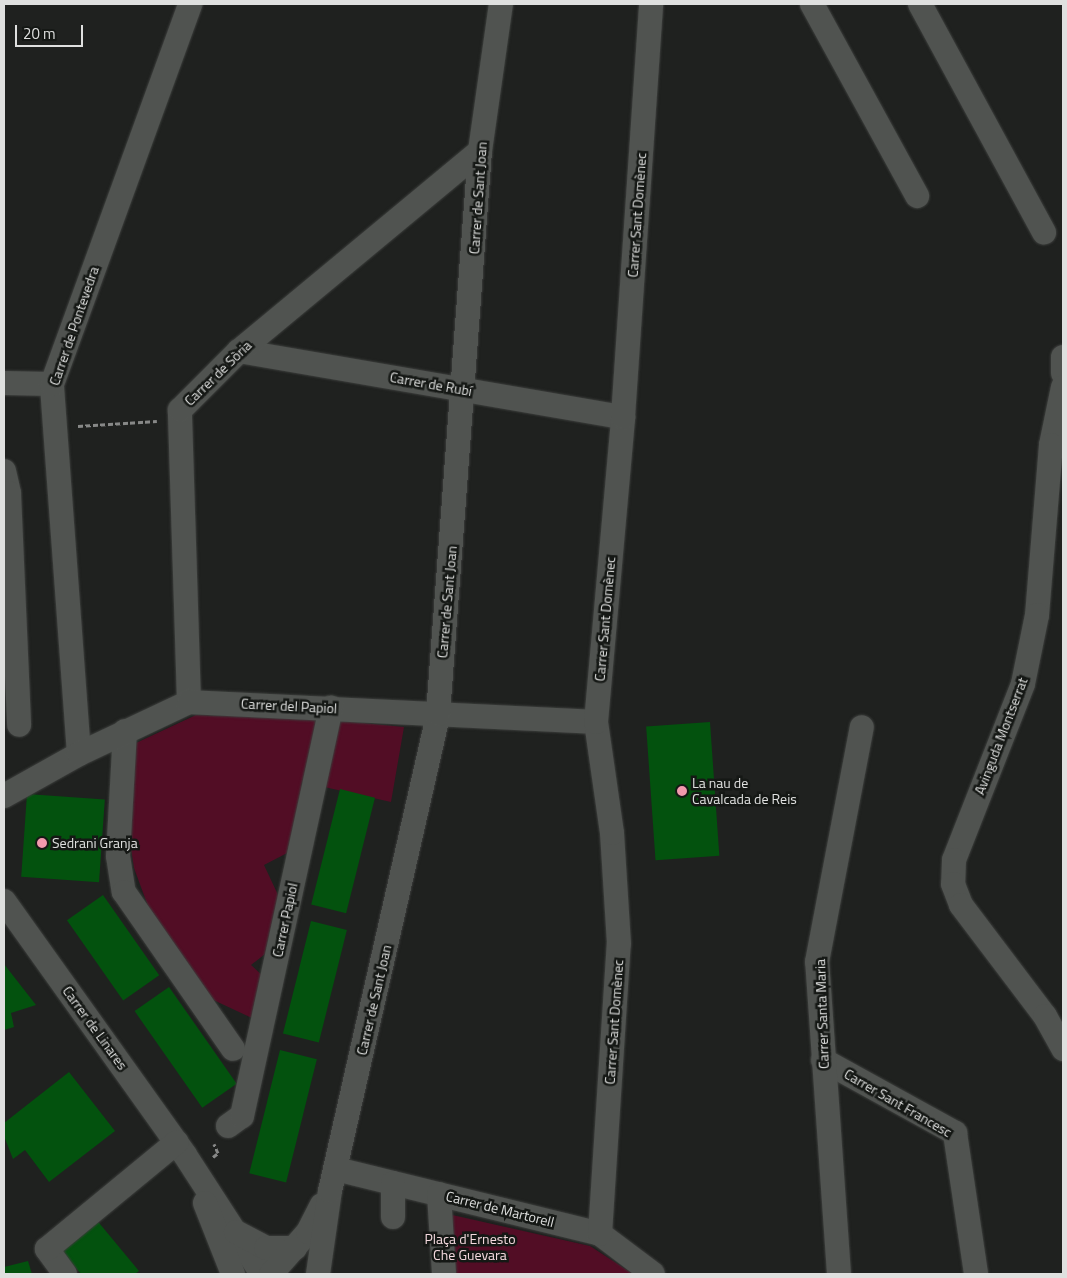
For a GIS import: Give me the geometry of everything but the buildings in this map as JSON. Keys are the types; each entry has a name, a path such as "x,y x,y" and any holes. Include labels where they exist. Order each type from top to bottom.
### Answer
{"street":[{"name":"Carrer de Pontevedra","path":"79,754 52,384 190,4"},
{"name":"Carrer de Sant Joan","path":"318,1274 333,1180 438,714 464,389 480,151 501,4"},
{"name":"Carrer Sant Domènec","path":"600,1234 619,944 612,833 596,722 623,417 651,4"},
{"path":"812,4 916,196"},
{"path":"920,4 1044,232"},
{"name":"Carrer de Sòria","path":"189,702 180,410 239,351 480,151"},
{"name":"Carrer de Rubí","path":"239,351 623,417"},
{"path":"1063,357 1063,373"},
{"path":"4,384 52,384"},
{"name":"Avinguda Montserrat","path":"1063,387 1051,445 1037,615 1023,684 954,860 953,884 961,905 1054,1017 1063,1048"},
{"path":"4,471 9,493 19,725"},
{"name":"Carrer del Papiol","path":"4,796 79,754 189,702 596,722"},
{"name":"Carrer Papiol","path":"228,1126 242,1116 331,708"},
{"name":"Carrer Santa Maria","path":"839,1274 817,962 862,727"},
{"path":"125,732 118,856 124,892 233,1049"},
{"name":"Carrer de Linares","path":"4,901 181,1148 262,1274"},
{"name":"Carrer Sant Francesc","path":"823,1060 956,1133 976,1274"},
{"path":"65,1274 47,1250 181,1148"},
{"name":"Carrer de Linares","path":"181,1148 233,1274"},
{"name":"Carrer de Sant Joan","path":"271,1274 295,1248 333,1180"},
{"name":"Carrer de Martorell","path":"333,1180 393,1183 600,1234 653,1274"},
{"path":"393,1183 393,1217"},
{"path":"439,1194 444,1274"},
{"path":"236,1232 266,1248 295,1248"}],"path":[{"path":"80,426 157,421"}],"green space":[{"path":"196,715 312,718 404,727 391,802 302,782 293,850 264,865 279,897 270,950 251,965 264,977 254,1019 207,997 152,917 134,868 130,842 136,743"},
{"name":"Plaça d'Ernesto Che Guevara","path":"439,1212 590,1246 633,1274 444,1274"}],"place":[{"name":"La nau de Cavalcada de Reis","path":"682,791"},
{"name":"Sedrani Granja","path":"42,843"}]}
